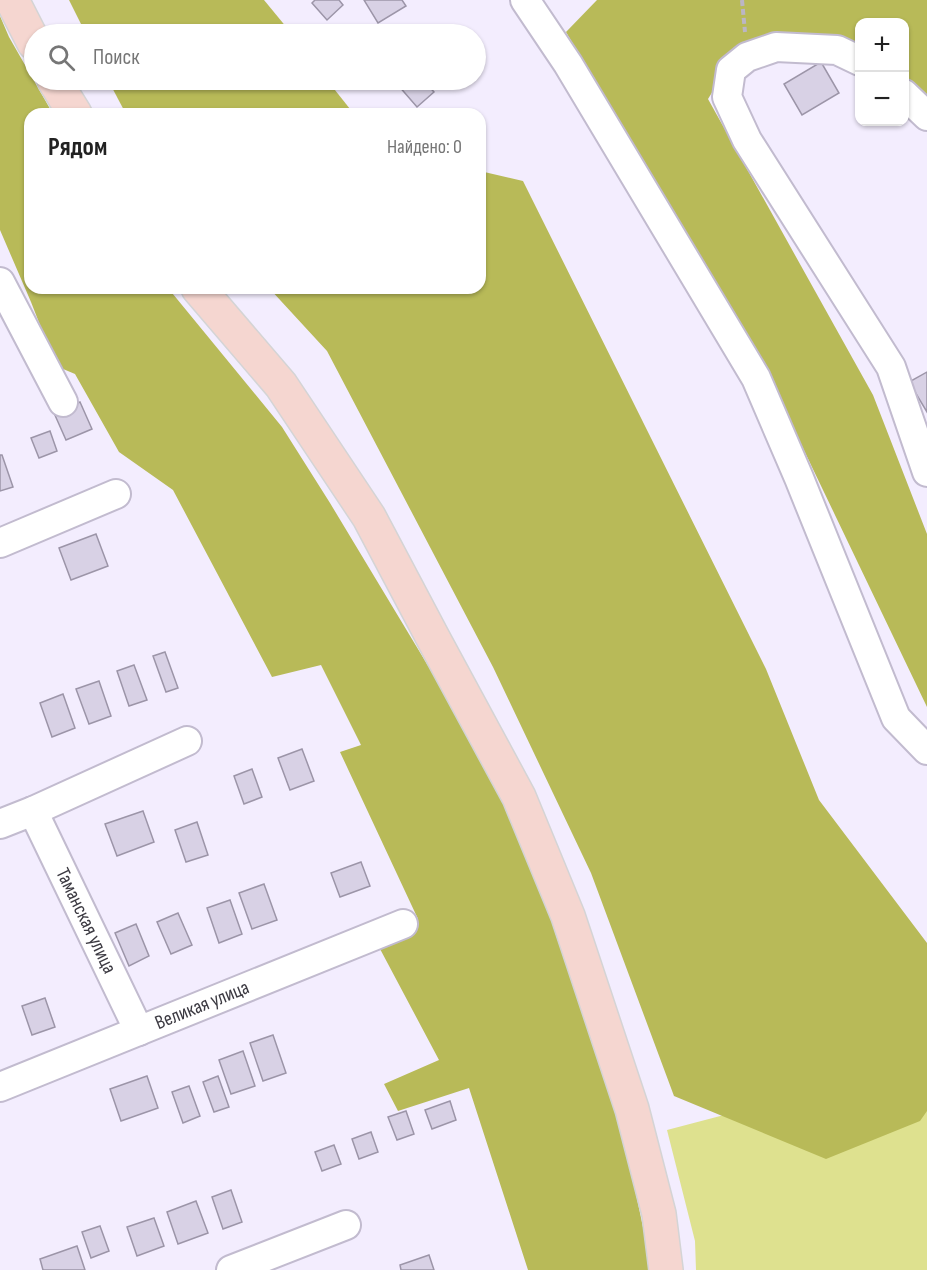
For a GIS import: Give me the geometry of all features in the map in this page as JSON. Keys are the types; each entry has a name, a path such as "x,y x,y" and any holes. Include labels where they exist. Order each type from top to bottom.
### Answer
{"main road":[{"path":"12,0 24,24"},
{"path":"60,90 71,108"},
{"path":"203,294 281,386 369,517 519,797 568,916 632,1109 659,1214 666,1270"}],"street":[{"path":"525,0 568,64 756,378 896,718 927,750"},
{"path":"855,59 837,50 776,46 747,57 731,70 727,97 747,140 891,367 927,472"},
{"path":"909,99 927,116"},
{"path":"0,282 63,402"},
{"path":"0,543 116,494"},
{"path":"0,824 186,741"},
{"name":"Таманская улица","path":"33,811 139,1031"},
{"name":"Великая улица","path":"0,1087 403,924"},
{"path":"231,1270 345,1225"}],"path":[{"path":"742,0 747,57"}],"green space":[{"path":"927,1065 927,1270 696,1270 695,1241 667,1130"}],"shaded area":[{"path":"69,0 264,0 284,24 81,24"},
{"path":"597,0 927,0 927,122 909,107 909,18 855,18 855,66 846,59 738,50 708,99 873,395 927,534 927,707 777,394 566,32"},
{"path":"0,16 24,63 24,90 39,90 50,108 24,108 24,286 0,230"},
{"path":"113,90 335,90 349,108 123,108"},
{"path":"486,172 523,181 766,669 819,800 927,943 927,1111 920,1121 826,1159 674,1096 591,873 493,667 327,351 275,294 486,294"},
{"path":"28,294 173,294 282,427 474,742 544,886 624,1137 652,1270 528,1270 469,1088 398,1111 384,1084 439,1060 379,947 418,919 340,752 361,745 321,665 272,677 173,490 119,452 75,374 56,366"}],"building":[{"path":"315,0 339,0 343,5 327,20 312,3"},
{"path":"364,0 402,0 406,6 378,23"},
{"path":"821,62 839,93 802,115 784,84"},
{"path":"402,90 432,90 434,92 417,107"},
{"path":"927,372 927,412 909,382"},
{"path":"80,402 92,429 66,440 54,413"},
{"path":"50,431 57,451 39,458 31,438"},
{"path":"0,455 2,455 13,487 0,491"},
{"path":"96,534 108,566 71,580 59,548"},
{"path":"165,652 178,688 166,692 153,656"},
{"path":"134,665 147,700 129,706 117,671"},
{"path":"99,681 111,716 89,724 76,689"},
{"path":"63,694 75,728 52,737 40,703"},
{"path":"302,749 314,781 290,790 278,758"},
{"path":"252,769 262,797 244,804 234,776"},
{"path":"143,811 154,842 117,856 105,824"},
{"path":"197,822 208,855 186,862 175,830"},
{"path":"361,862 370,886 340,897 331,873"},
{"path":"264,884 277,920 252,929 239,893"},
{"path":"230,900 242,934 219,943 207,908"},
{"path":"178,913 192,945 171,954 157,922"},
{"path":"136,924 149,956 129,966 115,933"},
{"path":"45,998 55,1027 32,1035 22,1006"},
{"path":"273,1035 286,1073 263,1081 250,1043"},
{"path":"243,1051 255,1086 231,1094 219,1060"},
{"path":"147,1076 158,1108 121,1121 110,1089"},
{"path":"218,1076 229,1107 214,1112 203,1082"},
{"path":"189,1086 200,1116 183,1123 172,1092"},
{"path":"450,1101 456,1120 432,1129 425,1110"},
{"path":"406,1111 414,1134 397,1140 388,1117"},
{"path":"371,1132 378,1152 359,1159 352,1139"},
{"path":"334,1145 341,1164 322,1171 315,1152"},
{"path":"231,1190 242,1222 223,1229 212,1197"},
{"path":"196,1201 208,1233 178,1244 167,1212"},
{"path":"154,1218 164,1246 137,1256 127,1227"},
{"path":"100,1226 109,1251 91,1258 82,1232"},
{"path":"77,1246 85,1270 43,1270 40,1259"},
{"path":"429,1255 434,1270 401,1270 400,1265"}]}
